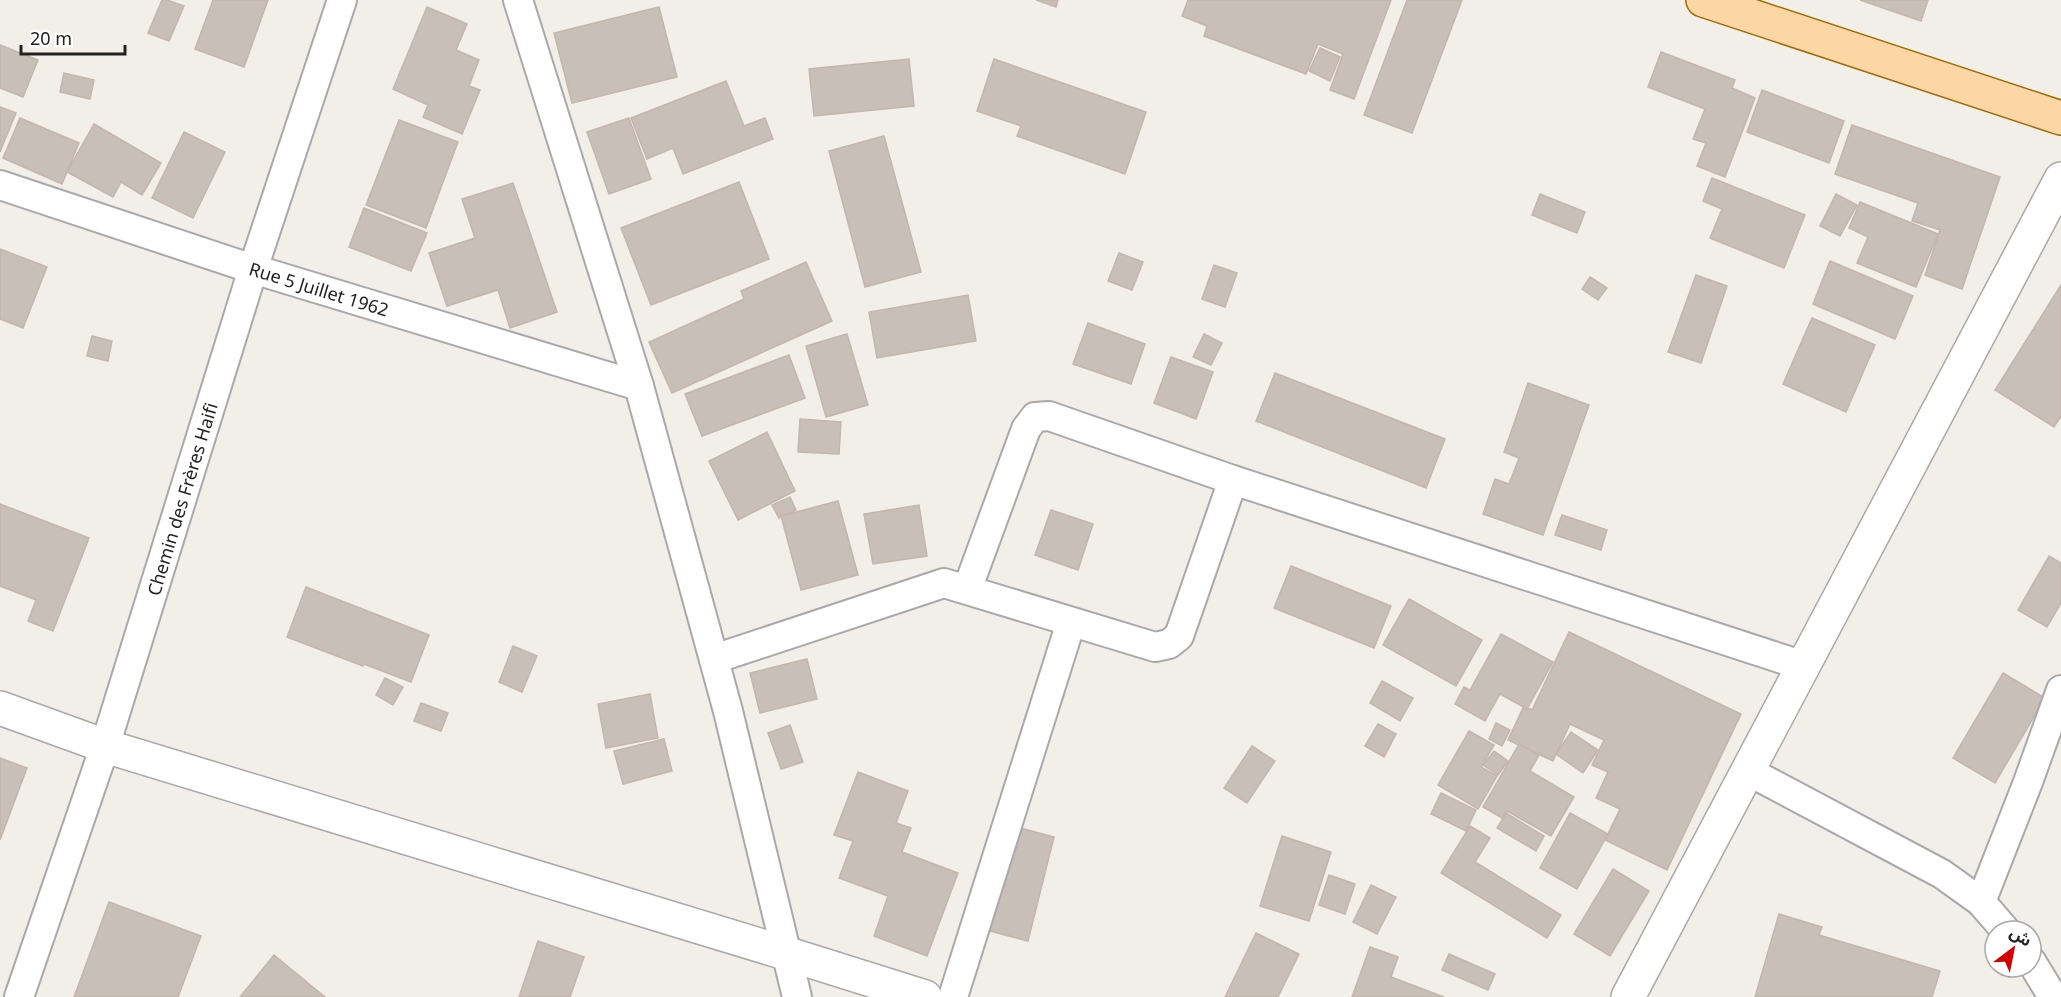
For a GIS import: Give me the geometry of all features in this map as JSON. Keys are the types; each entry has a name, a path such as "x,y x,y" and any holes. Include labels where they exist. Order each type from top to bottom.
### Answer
{"main road":[{"path":"1703,0 2061,118"}],"street":[{"name":"Chemin des Frères Haifi","path":"19,997 105,746 253,269 342,0"},
{"path":"518,0 639,386 728,711 797,997"},
{"path":"1628,997 2061,179"},
{"name":"Rue 5 Juillet 1962","path":"0,185 253,269 639,386"},
{"path":"967,590 1026,429 1035,417 1049,416 1233,480 1804,666"},
{"path":"714,659 944,583 1155,647 1168,644 1179,636 1233,480"},
{"path":"953,997 1071,622"},
{"path":"1981,902 2061,690"},
{"path":"0,708 105,746 925,997"},
{"path":"1748,771 1942,874 1981,902 1996,919"},
{"path":"2042,979 2054,997"}],"building":[{"path":"162,0 184,6 169,41 148,33"},
{"path":"213,0 268,0 244,67 195,49"},
{"path":"1036,0 1058,0 1056,7"},
{"path":"1188,0 1391,0 1354,99 1330,90 1343,54 1318,44 1306,74 1204,36 1207,26 1182,16"},
{"path":"1407,0 1462,0 1412,133 1364,115"},
{"path":"1860,0 1928,0 1921,21"},
{"path":"427,7 467,24 456,50 479,60 469,86 480,90 462,134 423,117 428,105 393,89"},
{"path":"659,7 677,77 572,103 554,33"},
{"path":"0,45 38,60 23,97 0,88"},
{"path":"1320,48 1340,57 1330,81 1309,71"},
{"path":"1661,52 1735,80 1732,88 1755,98 1725,177 1697,166 1706,143 1693,139 1705,109 1648,87"},
{"path":"909,59 914,106 814,116 809,69"},
{"path":"994,59 1146,112 1125,174 1017,136 1021,126 977,111"},
{"path":"64,73 94,80 90,99 60,92"},
{"path":"726,81 744,126 765,118 773,139 683,174 673,148 647,159 631,118"},
{"path":"1762,90 1844,121 1829,163 1747,132"},
{"path":"0,107 16,113 0,152"},
{"path":"20,118 79,143 62,184 3,158"},
{"path":"629,118 651,179 609,194 587,132"},
{"path":"399,120 458,142 426,228 366,205"},
{"path":"94,124 161,163 142,195 121,182 113,197 67,172"},
{"path":"1852,125 2000,177 1962,289 1925,275 1940,230 1912,221 1918,203 1835,174"},
{"path":"184,132 225,152 193,218 152,198"},
{"path":"884,136 921,272 865,287 829,151"},
{"path":"1712,178 1805,215 1784,268 1710,238 1722,209 1703,201"},
{"path":"739,182 769,259 651,305 621,228"},
{"path":"513,183 557,312 510,328 498,290 447,306 429,253 475,238 462,199"},
{"path":"1540,194 1585,212 1577,233 1532,215"},
{"path":"1836,194 1857,205 1840,236 1820,226"},
{"path":"1860,202 1938,234 1916,287 1857,263 1868,237 1849,228"},
{"path":"364,208 427,233 411,271 349,247"},
{"path":"0,249 47,267 23,328 0,319"},
{"path":"1119,253 1143,262 1132,290 1108,281"},
{"path":"1830,261 1913,296 1895,339 1813,304"},
{"path":"806,262 832,321 672,393 649,342 744,299 741,291"},
{"path":"1214,265 1237,273 1225,307 1202,299"},
{"path":"1696,275 1727,286 1701,363 1668,352"},
{"path":"1590,277 1607,288 1598,300 1582,289"},
{"path":"2061,285 2061,416 2054,427 1995,390"},
{"path":"968,295 976,341 877,358 869,312"},
{"path":"1812,318 1875,345 1846,412 1783,384"},
{"path":"1088,323 1145,344 1131,384 1073,364"},
{"path":"847,334 868,405 826,417 806,346"},
{"path":"1204,334 1222,343 1211,365 1193,357"},
{"path":"92,336 112,341 108,361 87,356"},
{"path":"789,355 805,398 702,436 685,394"},
{"path":"1171,357 1213,372 1196,419 1154,403"},
{"path":"1275,373 1445,439 1426,488 1256,421"},
{"path":"1528,383 1589,405 1543,535 1483,514 1495,479 1509,484 1519,458 1504,452"},
{"path":"800,419 841,422 839,454 798,452"},
{"path":"767,432 795,491 738,520 709,461"},
{"path":"790,497 796,510 779,518 772,505"},
{"path":"838,501 858,575 801,590 781,516"},
{"path":"0,504 89,538 53,631 28,621 36,600 0,586"},
{"path":"919,505 927,556 873,564 864,514"},
{"path":"1051,510 1093,524 1078,570 1035,555"},
{"path":"1562,515 1607,530 1601,550 1555,535"},
{"path":"2049,556 2061,563 2061,603 2047,627 2018,610"},
{"path":"1291,566 1391,606 1374,648 1274,608"},
{"path":"306,587 429,635 411,682 287,637"},
{"path":"1409,599 1482,640 1456,686 1383,645"},
{"path":"1569,632 1741,714 1667,870 1605,840 1620,809 1596,798 1608,772 1592,765 1604,740 1570,724 1553,761 1508,740 1524,706 1532,710"},
{"path":"1501,634 1553,662 1527,709 1500,694 1485,721 1455,704 1464,687 1470,690"},
{"path":"513,646 537,656 522,692 499,682"},
{"path":"807,659 817,699 760,713 750,673"},
{"path":"2003,673 2045,698 1995,783 1953,758"},
{"path":"385,678 403,687 393,705 376,695"},
{"path":"1382,681 1413,698 1400,721 1370,703"},
{"path":"650,694 658,738 606,748 598,704"},
{"path":"421,703 448,713 441,731 414,721"},
{"path":"1496,723 1510,730 1502,746 1489,739"},
{"path":"1378,724 1396,734 1384,757 1365,746"},
{"path":"790,725 803,762 781,769 768,733"},
{"path":"1469,731 1494,745 1481,767 1497,776 1478,809 1438,785"},
{"path":"1571,732 1598,750 1583,773 1556,754"},
{"path":"664,739 672,771 623,784 614,751"},
{"path":"1519,744 1539,755 1530,771 1574,797 1551,836 1507,811 1502,818 1483,807"},
{"path":"1252,746 1275,761 1247,803 1224,788"},
{"path":"1494,751 1508,761 1498,775 1483,765"},
{"path":"0,758 27,768 0,840"},
{"path":"858,772 908,791 896,823 911,828 902,852 958,873 927,956 874,936 888,896 839,878 853,841 834,835"},
{"path":"1441,793 1476,810 1466,831 1431,814"},
{"path":"1506,813 1544,836 1536,851 1497,828"},
{"path":"1570,813 1608,834 1577,889 1540,868"},
{"path":"1009,825 1054,837 1028,941 982,929"},
{"path":"1470,826 1490,838 1475,862 1561,915 1547,938 1441,873"},
{"path":"1282,836 1331,852 1309,921 1260,906"},
{"path":"1613,869 1649,891 1610,956 1574,934"},
{"path":"1329,875 1355,884 1345,914 1319,905"},
{"path":"1371,885 1396,897 1377,934 1353,922"},
{"path":"109,902 201,936 178,997 74,997"},
{"path":"1779,914 1822,927 1819,935 1940,971 1932,997 1755,997"},
{"path":"1256,933 1299,954 1278,997 1225,997"},
{"path":"538,941 584,957 570,997 519,997"},
{"path":"1370,947 1398,957 1391,977 1444,997 1352,997"},
{"path":"1449,954 1495,974 1488,990 1442,970"},
{"path":"274,955 325,997 240,997"}]}
